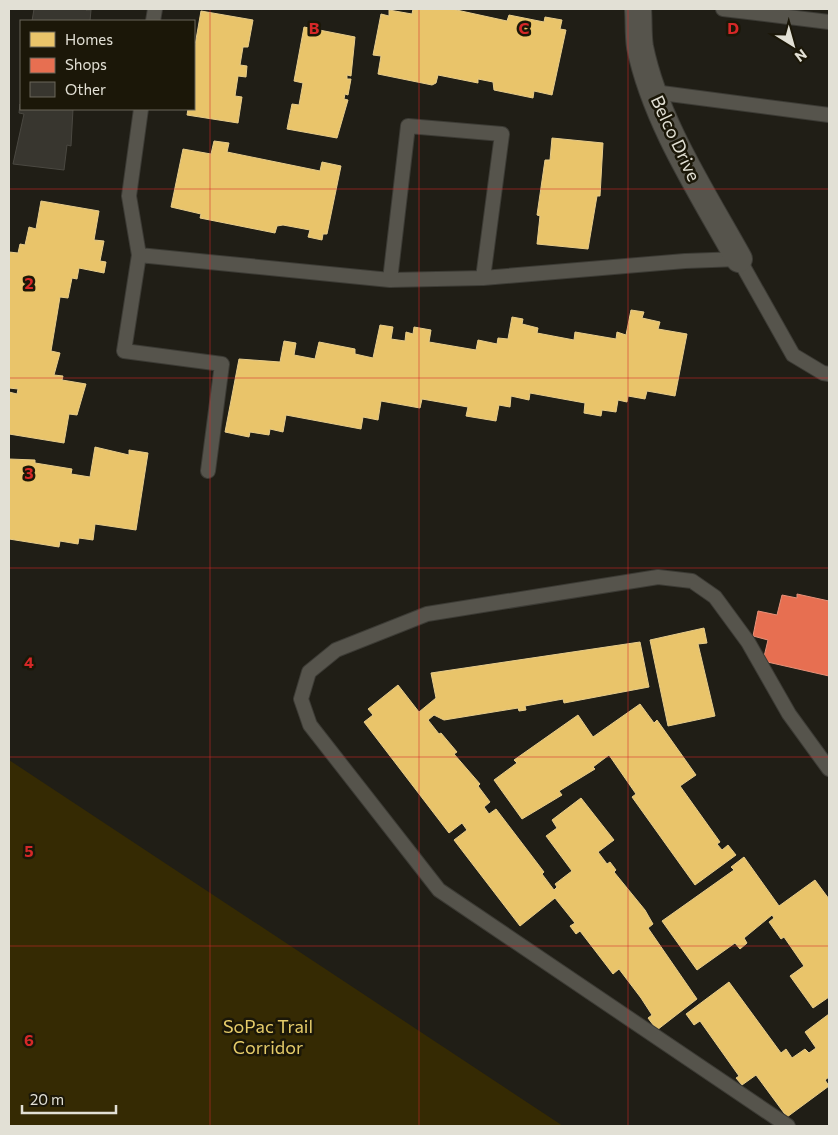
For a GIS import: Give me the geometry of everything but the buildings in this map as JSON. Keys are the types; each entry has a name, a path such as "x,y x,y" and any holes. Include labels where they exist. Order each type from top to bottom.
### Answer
{"street":[{"name":"Belco Drive","path":"638,9 640,46 654,92 680,152 739,259"}],"lane":[{"path":"723,9 829,22"},
{"path":"654,92 829,115"},
{"path":"141,110 129,196 139,255 124,351 222,364 208,471"},
{"path":"390,280 408,126 502,134 484,278"},
{"path":"139,255 390,280 484,278 685,261 739,259 793,354 823,373 829,374"},
{"path":"788,1126 439,890 310,725 301,699 309,672 336,650 427,614 658,577 692,581 715,597 748,642 789,714 829,768"}],"green space":[{"name":"SoPac Trail Corridor","path":"9,760 563,1126 9,1126"}]}
